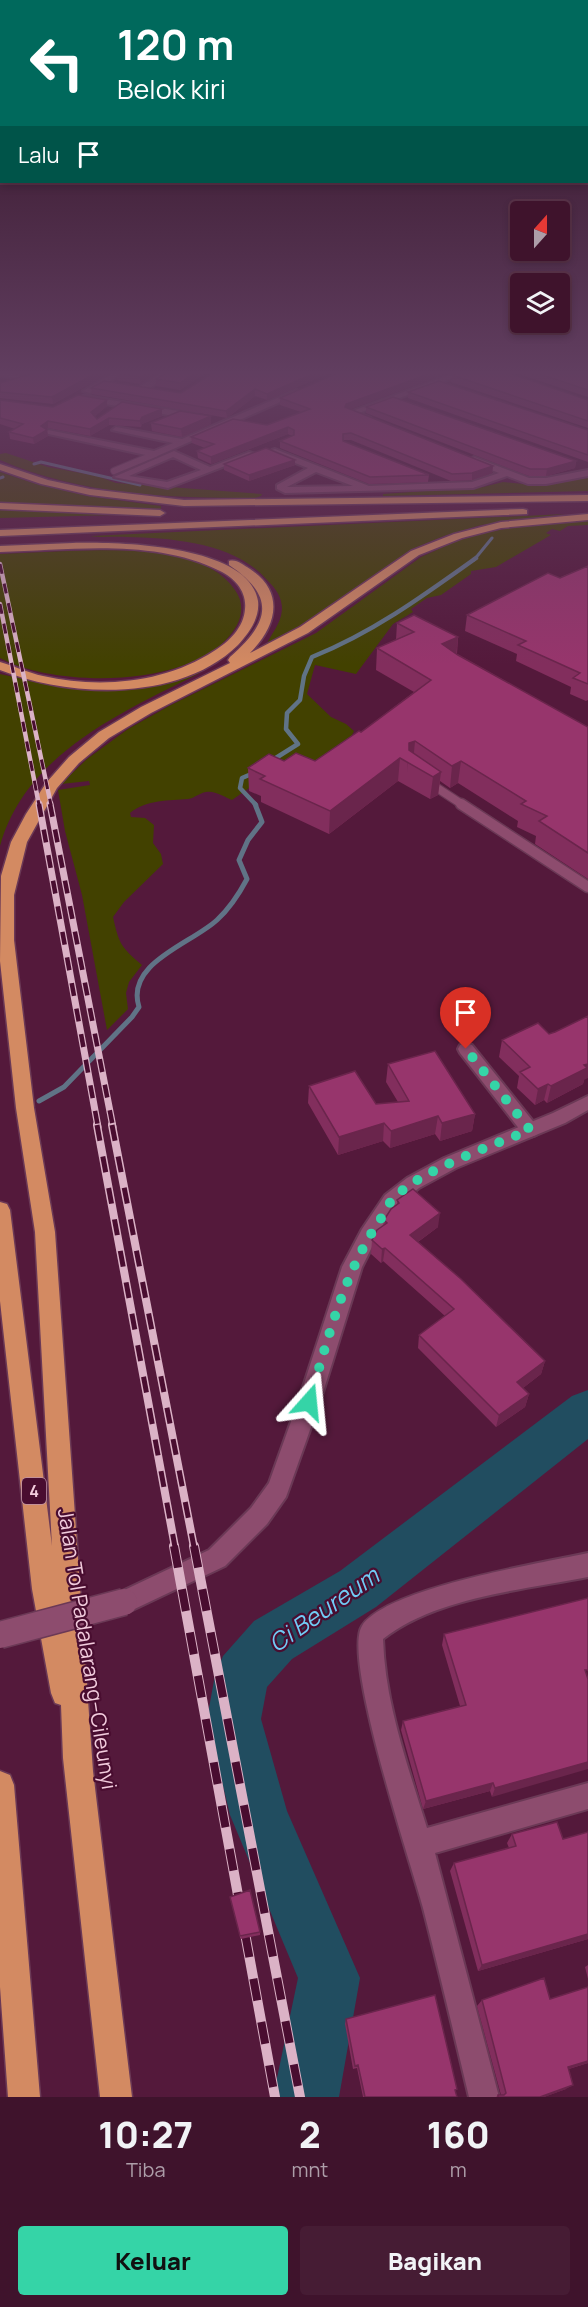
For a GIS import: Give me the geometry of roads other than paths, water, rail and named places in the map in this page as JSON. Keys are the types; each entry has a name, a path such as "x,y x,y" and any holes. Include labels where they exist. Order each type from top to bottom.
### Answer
{"highway":[{"path":"5,469 35,480 84,492 184,503 588,499"},
{"path":"0,533 588,499"},
{"path":"0,506 288,517"},
{"path":"0,521 288,517 588,509"},
{"path":"79,1770 45,1232 25,1108 6,940 6,894 9,876 22,835 42,800 62,773 110,731 304,630 400,562 434,545 501,525 588,517"},
{"path":"0,543 102,540 162,543 225,559 249,574 264,590 268,598 269,615 266,625 254,643 234,660 182,692"},
{"path":"0,549 122,547 179,553 198,558 227,571 246,588 252,607 249,626 233,644 202,664 160,679 115,685 73,684 28,676 0,666"},
{"name":"Jalan Tol Padalarang–Cileunyi","path":"0,1210 45,1589 79,1770 116,2097"},
{"path":"0,1785 24,2097"}],"street":[{"path":"138,469 119,477 168,485 213,469"},
{"path":"368,489 314,469 280,487 290,491 368,489 453,486 481,483 508,473"},
{"path":"497,469 528,481 540,482 588,473"},
{"path":"432,478 453,486"},
{"path":"466,1049 530,1130"},
{"path":"0,1635 124,1602 217,1558 259,1515 278,1489 309,1402 352,1267 369,1234 392,1200 413,1183 450,1163 530,1130 588,1102"},
{"path":"484,2097 380,1703 370,1652 371,1633 390,1617 432,1599 588,1565"},
{"path":"419,1844 588,1796"}],"lane":[{"path":"114,471 119,469"},
{"path":"420,775 588,887"}],"waterway":[{"path":"71,469 140,485"},
{"path":"475,559 492,538"},
{"path":"271,761 298,744 286,729 287,713 300,700 304,676 312,657 376,625 417,600 475,559"},
{"path":"256,772 242,778 240,788 256,805"},
{"path":"39,1101 64,1087 132,1017 139,1007 137,992 142,978 151,966 206,929 234,901 247,879 239,860 248,840 262,822 255,804"},
{"name":"Ci Beureum","path":"306,2097 329,1978 259,1815 234,1719 242,1675 273,1640 358,1589 588,1411"}],"railway":[{"path":"0,564 51,805"},
{"path":"0,604 39,805"},
{"path":"39,804 98,1127"},
{"path":"50,804 113,1127"},
{"path":"97,1125 175,1547"},
{"path":"112,1125 194,1547"},
{"path":"174,1546 275,2097"},
{"path":"194,1546 300,2097"}]}
